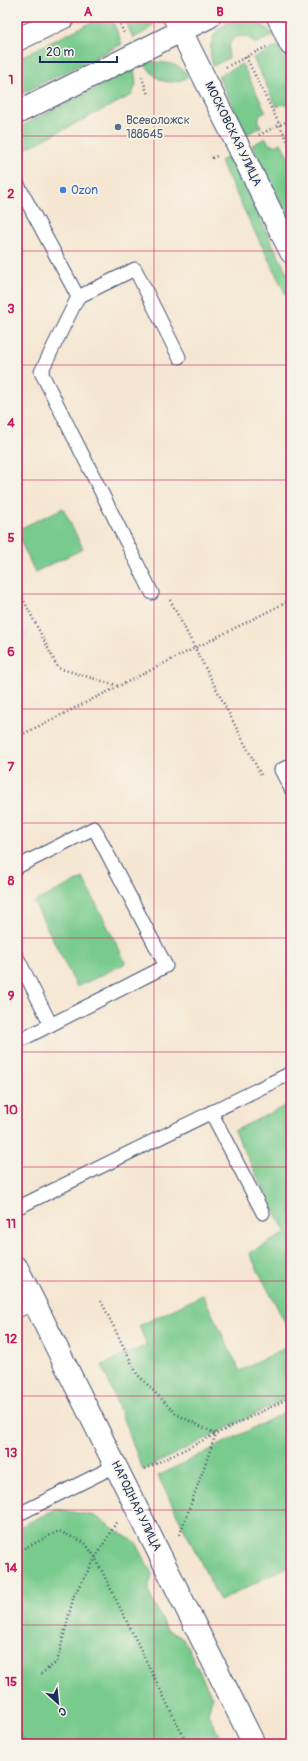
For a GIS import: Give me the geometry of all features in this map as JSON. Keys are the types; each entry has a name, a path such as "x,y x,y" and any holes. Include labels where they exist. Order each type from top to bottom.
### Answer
{"street":[{"path":"17,40 64,17"},
{"path":"17,113 178,24 209,17"},
{"path":"278,17 291,45"},
{"name":"МОСКОВСКАЯ УЛИЦА","path":"178,24 291,252"},
{"name":"НАРОДНАЯ УЛИЦА","path":"17,1268 26,1307 116,1466 254,1744"}],"lane":[{"path":"17,183 78,298"},
{"path":"152,593 41,372 78,298 135,269 179,356"},
{"path":"286,767 291,789"},
{"path":"17,867 94,828 166,966 17,1042"},
{"path":"17,957 51,1025"},
{"path":"17,1208 291,1074"},
{"path":"211,1112 263,1213"},
{"path":"17,1514 116,1466"}],"path":[{"path":"117,17 125,35"},
{"path":"221,70 270,46"},
{"path":"246,57 291,148"},
{"path":"142,74 148,95"},
{"path":"255,137 291,119"},
{"path":"17,587 58,668 119,686"},
{"path":"152,593 167,594 263,780 286,767"},
{"path":"17,737 291,600"},
{"path":"101,1301 137,1374 176,1414 216,1434"},
{"path":"143,1470 291,1396"},
{"path":"178,1540 216,1434"},
{"path":"40,1674 57,1662 74,1595 95,1557 118,1520 122,1517"},
{"path":"17,1552 59,1531 85,1543 95,1557 187,1744"},
{"path":"17,1720 28,1744"}],"shaded area":[{"path":"17,615 28,637 17,643"}],"green space":[{"path":"102,17 111,17 122,44 17,96 17,59"},
{"path":"124,17 156,17 150,28 144,33 133,38"},
{"path":"238,19 258,22 266,27 273,35 256,44 251,39 245,37 240,36 236,38 230,45 228,51 229,58 213,66 211,50 214,36 223,26"},
{"path":"278,46 291,72 291,110 289,106 282,104 277,107 253,58"},
{"path":"155,62 174,65 182,69 189,77 182,80 169,82 159,79 145,64"},
{"path":"242,64 266,112 260,115 258,121 261,127 247,134 218,76"},
{"path":"134,69 136,84 132,95 17,153 17,133 24,125"},
{"path":"266,138 269,144 275,146 281,143 291,162 291,224 252,145"},
{"path":"229,157 291,281 291,305 220,161"},
{"path":"63,508 83,549 35,572 17,534 17,530"},
{"path":"83,878 126,963 77,987 34,902"},
{"path":"291,1103 291,1334 249,1253 286,1233 234,1131"},
{"path":"203,1295 240,1371 291,1345 291,1396 143,1470 102,1365 147,1345 139,1326"},
{"path":"291,1409 291,1503 282,1508 291,1527 291,1565 220,1601 158,1476"},
{"path":"56,1509 95,1516 137,1544 152,1574 148,1591 167,1630 183,1638 212,1697 208,1714 224,1744 17,1744 17,1528"}],"place":[{"name":"Всеволожск 188645","path":"118,127"},
{"name":"Ozon","path":"63,190"}]}
